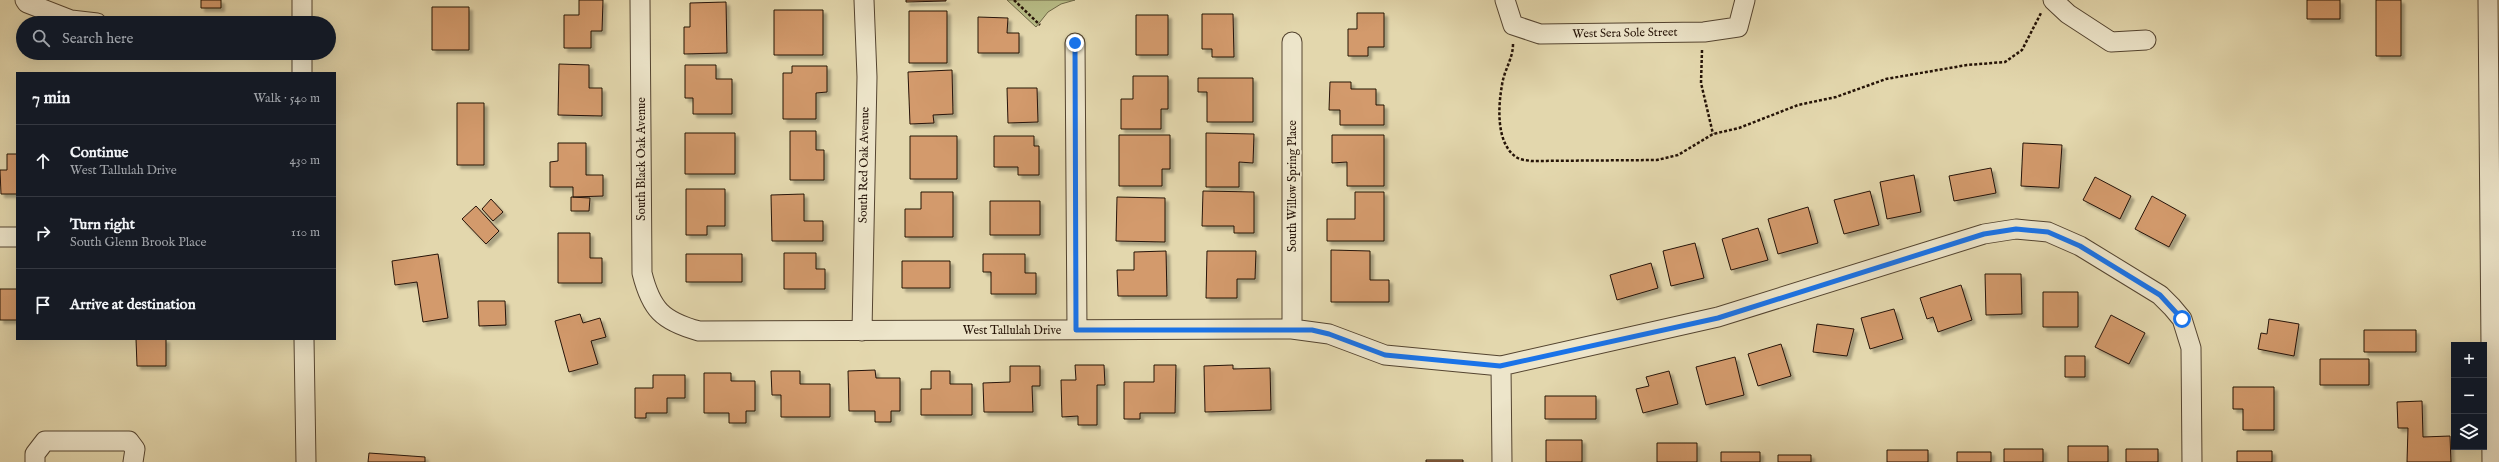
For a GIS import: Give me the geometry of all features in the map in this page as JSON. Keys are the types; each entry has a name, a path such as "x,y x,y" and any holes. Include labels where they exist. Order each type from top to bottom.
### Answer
{"street":[{"path":"25,0 27,3 61,16"},
{"path":"302,0 302,16"},
{"name":"South Black Oak Avenue","path":"640,0 642,273 648,295 660,314"},
{"name":"South Red Oak Avenue","path":"862,331 867,77 864,0"},
{"path":"1505,0 1513,25"},
{"name":"West Sera Sole Street","path":"1513,25 1540,34 1704,32 1738,27 1745,0"},
{"path":"2488,0 2494,226 2492,462"},
{"path":"2049,3 2111,42 2146,40"},
{"name":"South Willow Spring Place","path":"1292,42 1292,329"},
{"path":"1075,43 1076,330"},
{"path":"302,60 302,72"},
{"name":"West Tallulah Drive","path":"660,314 679,326 699,331 1292,329 1329,334 1385,355 1500,366 1718,318 1984,234 2016,229 2048,232 2080,246 2160,295 2182,319 2191,348 2192,462"},
{"path":"0,237 16,237"},
{"path":"304,340 306,462"},
{"path":"1500,366 1502,462"},
{"path":"35,462 35,454 45,442 129,441 134,449 133,462"}],"path":[{"path":"1014,0 1040,25"},
{"path":"1513,25 1513,54 1502,84 1500,107 1503,140 1509,151 1517,158 1531,161 1657,160 1678,155 1712,134 1739,128 1798,105 1836,97 1886,79 1967,65 2005,62 2022,50 2049,3"},
{"path":"1704,32 1701,83 1712,134"}],"green space":[{"path":"1007,0 1075,0 1061,4 1048,12 1036,27"}],"building":[{"path":"201,0 221,0 221,8 201,8"},
{"path":"579,0 603,0 602,31 591,31 591,48 564,48 564,15 579,15"},
{"path":"906,0 946,0 946,1 906,2"},
{"path":"2307,0 2340,0 2340,19 2307,19"},
{"path":"2376,0 2401,0 2401,56 2376,56"},
{"path":"726,2 727,53 684,54 684,27 690,27 690,3"},
{"path":"432,7 469,7 469,50 432,50"},
{"path":"774,10 823,10 823,55 774,55"},
{"path":"909,11 947,11 947,63 909,63"},
{"path":"1357,13 1384,13 1384,47 1368,47 1368,56 1348,56 1348,29 1357,29"},
{"path":"1202,14 1233,14 1234,57 1212,57 1212,49 1202,49"},
{"path":"1136,15 1168,15 1168,55 1136,55"},
{"path":"978,17 1008,18 1007,33 1019,33 1019,53 978,53"},
{"path":"559,64 589,65 589,88 602,88 602,116 558,115"},
{"path":"685,65 716,65 716,79 732,79 732,114 693,114 693,98 685,98"},
{"path":"792,66 827,66 827,92 816,93 816,119 783,119 783,73 792,73"},
{"path":"952,70 953,114 933,115 934,123 910,124 908,72"},
{"path":"1133,76 1168,76 1168,109 1161,109 1161,129 1121,129 1121,99 1133,99"},
{"path":"1198,78 1253,78 1253,122 1207,122 1207,92 1198,92"},
{"path":"1330,82 1351,82 1351,89 1376,89 1376,105 1384,105 1384,125 1340,125 1340,110 1329,110"},
{"path":"1007,88 1037,88 1038,122 1008,123"},
{"path":"457,103 484,103 484,165 457,165"},
{"path":"790,131 816,131 816,150 824,150 824,180 790,180"},
{"path":"685,133 735,133 735,174 685,174"},
{"path":"1206,133 1254,134 1253,163 1239,162 1239,187 1206,187"},
{"path":"1119,135 1170,135 1170,169 1162,169 1162,186 1119,186"},
{"path":"1332,135 1384,135 1384,186 1347,186 1347,162 1332,163"},
{"path":"910,136 957,136 957,179 910,179"},
{"path":"994,136 1034,136 1034,146 1039,146 1039,175 1018,175 1018,167 994,167"},
{"path":"558,143 586,143 586,175 603,175 603,196 573,197 573,187 550,187 550,162 558,161"},
{"path":"2023,143 2062,145 2059,188 2021,186"},
{"path":"7,154 16,154 16,194 1,194 0,170 7,170"},
{"path":"1991,168 1996,193 1954,201 1949,176"},
{"path":"1914,175 1921,212 1887,219 1880,182"},
{"path":"2095,177 2131,196 2120,219 2083,200"},
{"path":"686,189 725,189 725,226 707,226 707,235 686,235"},
{"path":"1203,191 1254,192 1254,233 1234,233 1234,226 1202,226"},
{"path":"1870,191 1879,225 1844,234 1834,200"},
{"path":"921,192 953,192 953,237 905,237 905,209 921,209"},
{"path":"1355,192 1384,192 1384,241 1327,241 1327,219 1355,219"},
{"path":"804,194 804,221 823,221 823,241 772,241 771,195"},
{"path":"2152,196 2186,215 2169,247 2135,229"},
{"path":"571,197 590,198 589,211 571,211"},
{"path":"1117,197 1165,198 1165,242 1116,241"},
{"path":"491,199 503,212 493,221 482,209"},
{"path":"990,201 1040,201 1040,235 990,235"},
{"path":"476,206 499,231 486,244 462,219"},
{"path":"1808,207 1818,243 1778,254 1768,219"},
{"path":"1758,228 1768,260 1731,270 1722,239"},
{"path":"558,233 590,233 590,258 602,258 602,283 558,283"},
{"path":"1695,243 1704,278 1671,286 1663,251"},
{"path":"1331,250 1370,251 1370,280 1389,280 1389,302 1331,302"},
{"path":"1166,251 1167,296 1118,296 1117,270 1134,270 1134,252"},
{"path":"1207,251 1256,251 1255,279 1237,279 1237,298 1206,298"},
{"path":"784,253 816,253 816,269 825,269 825,289 784,289"},
{"path":"438,254 448,318 423,322 417,282 395,285 392,261"},
{"path":"686,254 742,254 742,282 686,282"},
{"path":"983,254 1025,254 1025,273 1036,273 1036,294 991,294 991,272 983,272"},
{"path":"902,261 950,261 950,288 902,288"},
{"path":"1651,263 1658,288 1617,300 1610,275"},
{"path":"1985,274 2021,274 2022,314 1986,315"},
{"path":"1961,285 1972,320 1938,332 1933,317 1927,319 1920,298"},
{"path":"0,289 16,289 16,320 0,320"},
{"path":"2043,292 2078,292 2078,327 2043,327"},
{"path":"478,301 505,301 506,325 479,326"},
{"path":"1894,309 1903,339 1870,349 1861,318"},
{"path":"580,314 583,323 600,318 606,337 591,341 598,364 569,372 555,321"},
{"path":"2111,315 2145,333 2129,364 2095,347"},
{"path":"2269,319 2299,324 2294,356 2258,349 2261,333 2267,334"},
{"path":"1817,324 1854,329 1847,356 1813,352"},
{"path":"2364,330 2416,330 2416,352 2364,352"},
{"path":"136,340 166,340 166,366 137,366"},
{"path":"1781,344 1791,376 1758,386 1748,354"},
{"path":"2065,356 2085,356 2085,377 2065,377"},
{"path":"1735,357 1744,395 1706,405 1696,367"},
{"path":"2320,359 2369,359 2369,385 2320,385"},
{"path":"1075,365 1104,365 1105,385 1097,385 1097,425 1078,425 1078,416 1062,417 1061,380 1076,380"},
{"path":"1154,365 1176,365 1175,413 1140,413 1140,419 1124,419 1124,382 1154,382"},
{"path":"1233,365 1233,369 1270,368 1271,410 1205,412 1204,366"},
{"path":"1010,366 1040,366 1040,386 1032,386 1033,412 984,412 983,383 1010,382"},
{"path":"875,370 876,378 900,378 900,411 891,411 891,422 875,422 875,411 849,411 848,371"},
{"path":"771,371 800,371 800,384 830,384 830,417 781,417 781,395 772,395"},
{"path":"931,371 950,371 950,384 972,384 972,415 921,415 921,389 931,389"},
{"path":"1669,371 1678,404 1643,413 1636,389 1649,386 1646,377"},
{"path":"704,373 731,373 731,381 755,381 755,411 746,411 746,423 729,423 729,413 704,413"},
{"path":"653,375 685,375 685,398 667,398 667,413 646,413 646,418 635,418 635,388 653,388"},
{"path":"2233,387 2274,387 2274,430 2243,430 2243,409 2233,409"},
{"path":"1545,396 1596,396 1596,419 1545,419"},
{"path":"2422,401 2423,437 2450,436 2451,462 2407,462 2408,428 2398,428 2397,402"},
{"path":"1546,440 1582,440 1582,462 1546,462"},
{"path":"1657,443 1697,443 1697,462 1657,462"},
{"path":"2068,446 2108,446 2108,462 2068,462"},
{"path":"2004,449 2043,449 2043,462 2004,462"},
{"path":"2126,449 2158,449 2158,462 2126,462"},
{"path":"1887,450 1928,450 1928,462 1887,462"},
{"path":"2237,451 2272,451 2272,462 2237,462"},
{"path":"1721,452 1760,452 1760,462 1721,462"},
{"path":"1957,452 1991,452 1991,462 1957,462"},
{"path":"369,453 425,457 425,462 368,462"},
{"path":"1778,455 1811,455 1811,462 1778,462"},
{"path":"1426,460 1463,460 1463,462 1426,462"}],"route":[{"path":"1075,43 1076,330 1312,330 1329,334 1385,355 1500,366 1718,318 1984,234 2016,229 2048,232 2080,246 2160,295 2182,319"}]}
